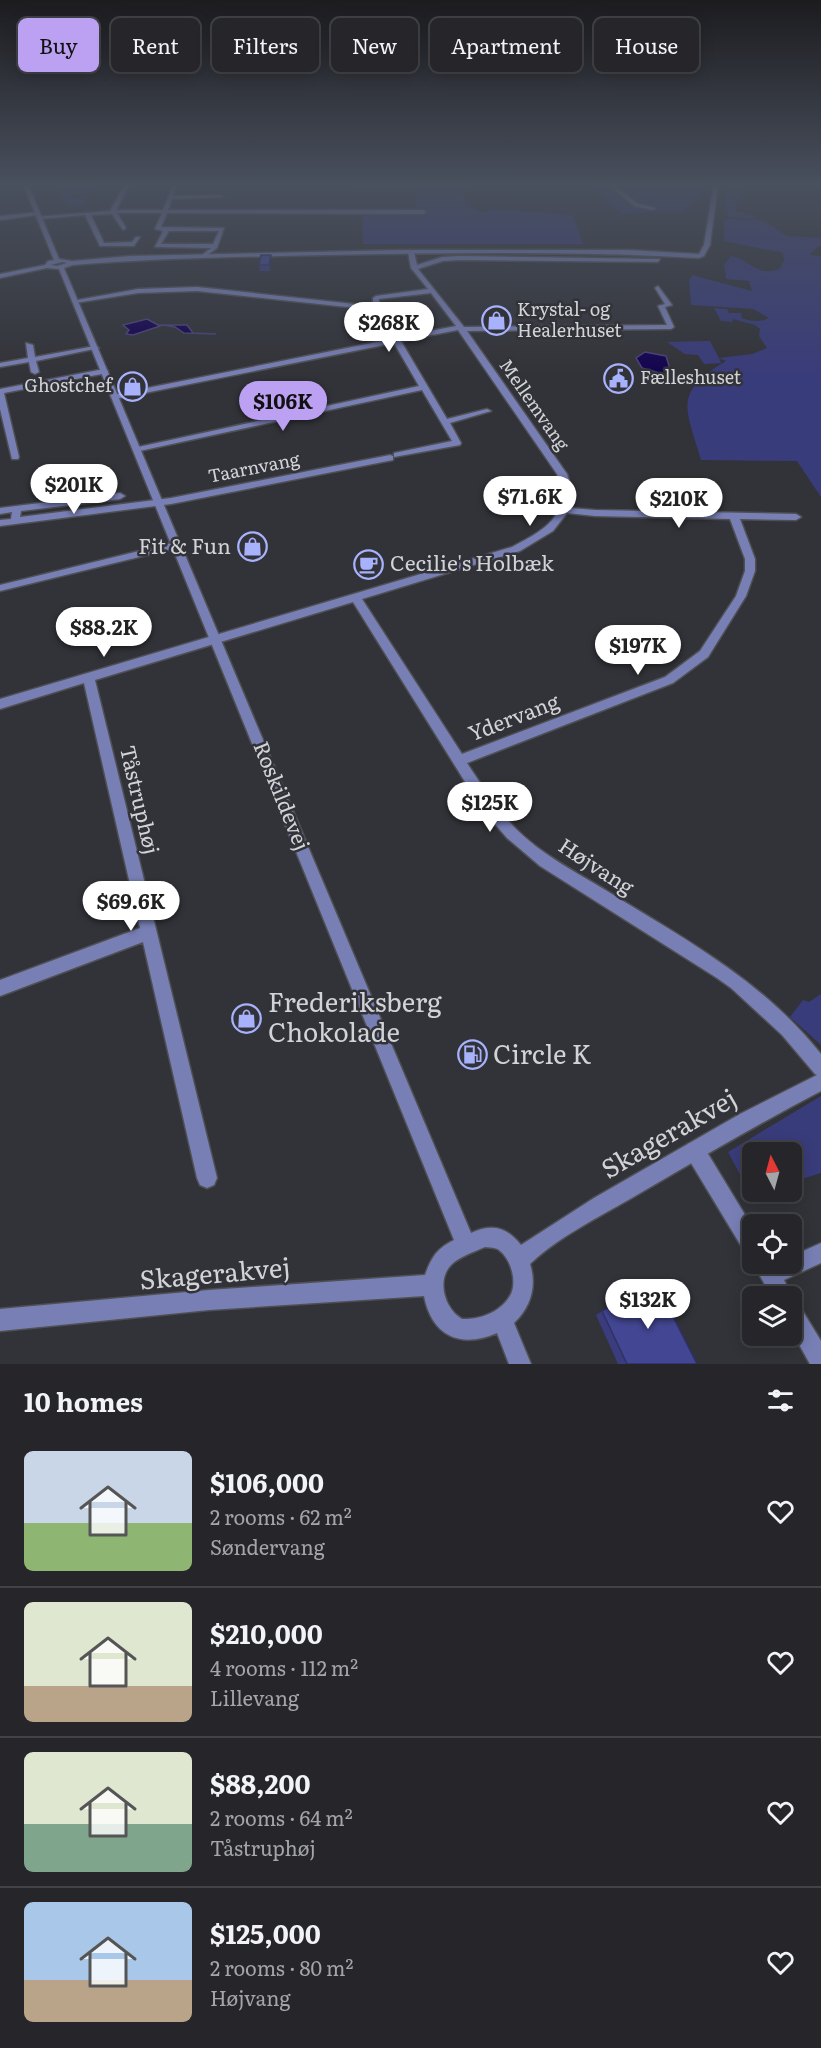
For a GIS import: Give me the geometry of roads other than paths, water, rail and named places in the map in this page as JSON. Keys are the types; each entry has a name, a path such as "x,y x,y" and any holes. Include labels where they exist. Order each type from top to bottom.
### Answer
{"street":[{"name":"Roskildevej","path":"52,248 138,450 466,1245"},
{"path":"206,255 213,248"},
{"path":"0,276 47,266 48,263 117,258 411,252 625,252 699,256 702,255 705,248"},
{"name":"Mellemvang","path":"411,252 414,268 461,328 561,474 567,489 565,510"},
{"path":"414,268 451,258 653,261"},
{"path":"115,397 461,328 671,327 661,306 669,305 658,288"},
{"path":"75,301 138,291 197,289 377,308"},
{"path":"431,291 377,297 377,308 445,422 487,411"},
{"path":"29,345 35,372"},
{"path":"2,365 95,348"},
{"path":"15,457 5,433 0,392 104,371"},
{"path":"138,450 424,387"},
{"name":"Taarnvang","path":"0,523 159,502 457,443 445,422"},
{"path":"0,511 120,496"},
{"path":"15,521 17,509"},
{"path":"0,704 516,549 538,538 553,526 565,510 596,513 796,518"},
{"name":"Ydervang","path":"458,761 669,680 704,654 741,596 750,571 750,559 734,516"},
{"path":"0,588 176,546"},
{"name":"Højvang","path":"356,597 458,761 487,805 512,834 545,861 723,972 750,992 787,1026 821,1068"},
{"name":"Tåstruphøj","path":"89,678 207,1178"},
{"path":"0,988 149,932"},
{"name":"Skagerakvej","path":"519,1260 533,1247 746,1120 821,1082"},
{"path":"694,1151 742,1229"},
{"path":"485,1237 498,1238 507,1244 519,1260 524,1283 520,1298 501,1318 485,1329 468,1331 453,1329 441,1316 435,1302 434,1285 437,1269 444,1258 485,1237"},
{"path":"802,1259 821,1253"},
{"name":"Skagerakvej","path":"0,1320 227,1299 434,1285"},
{"path":"501,1318 520,1364"},
{"path":"802,1329 821,1362"}],"place":[{"name":"Krystal- og Healerhuset","path":"496,320"},
{"name":"Fælleshuset","path":"619,378"},
{"name":"Ghostchef","path":"133,386"},
{"name":"Fit & Fun","path":"252,547"},
{"name":"Cecilie's Holbæk","path":"369,564"},
{"name":"Frederiksberg Chokolade","path":"247,1018"},
{"name":"Circle K","path":"472,1055"}]}
